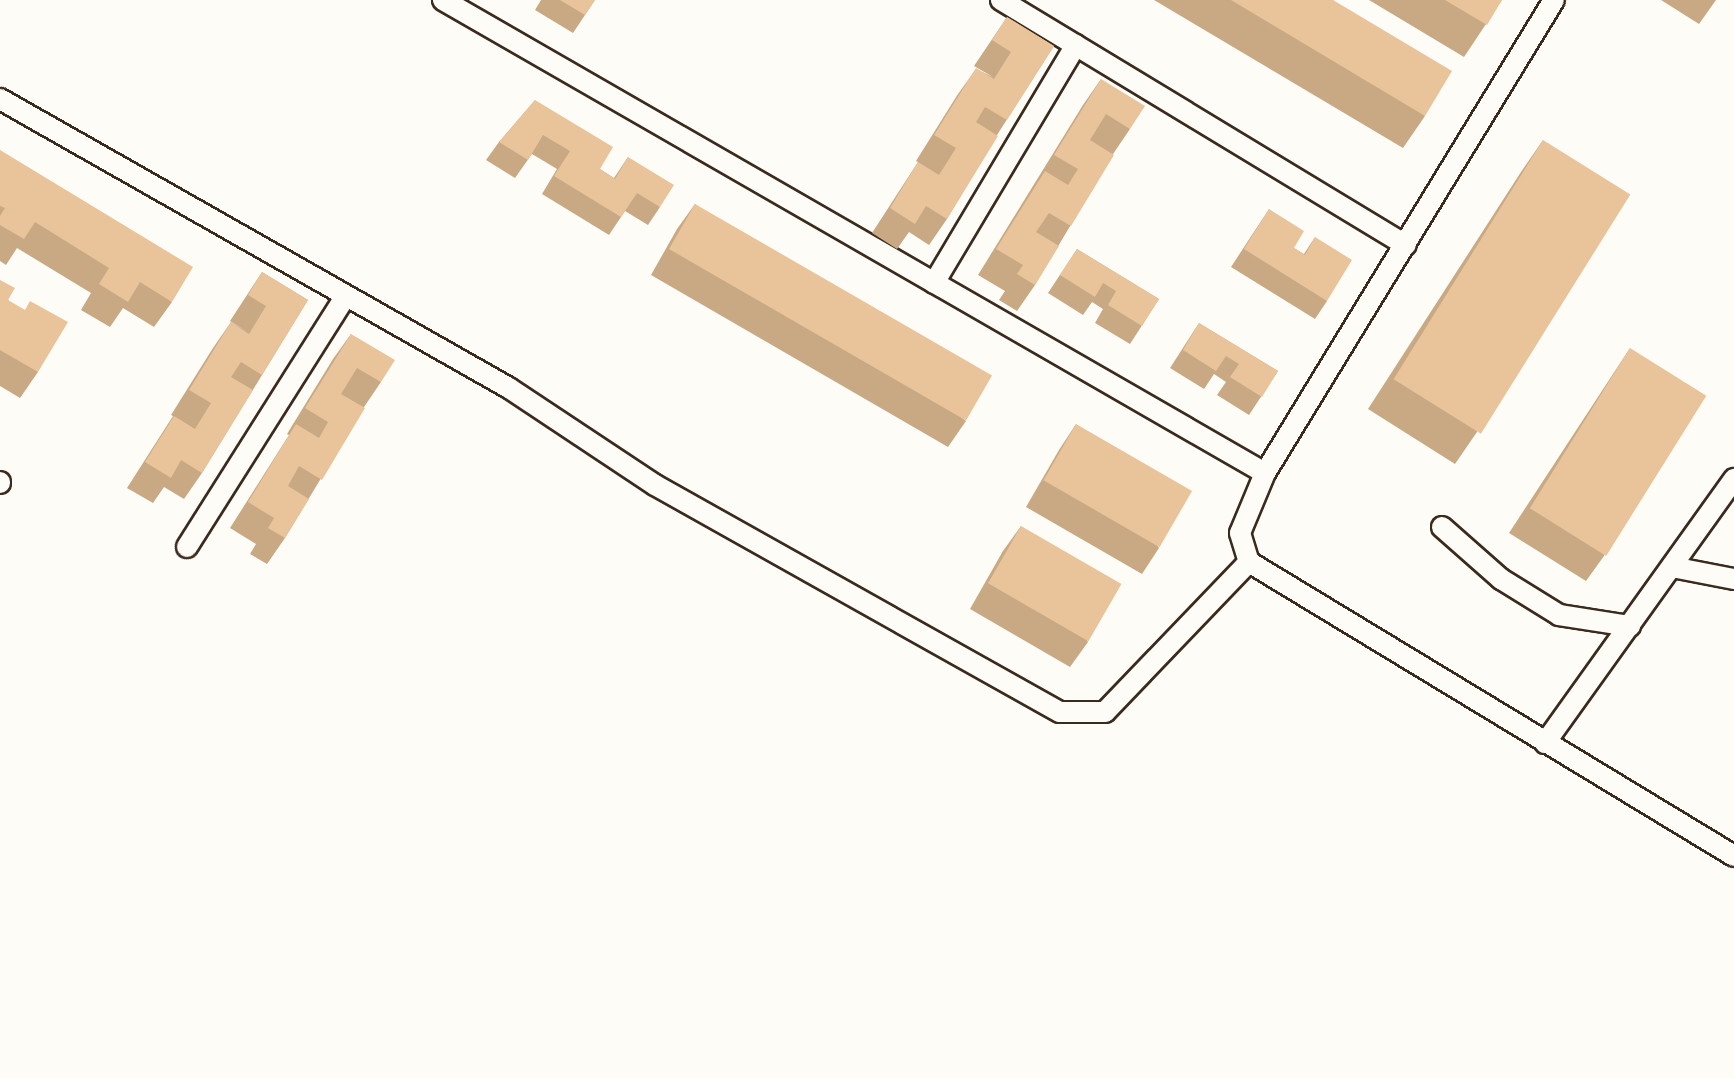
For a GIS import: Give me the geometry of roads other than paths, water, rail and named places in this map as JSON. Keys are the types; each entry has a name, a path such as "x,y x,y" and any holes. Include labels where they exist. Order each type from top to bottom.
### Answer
{"lane":[{"path":"443,0 1264,473"},
{"path":"1001,0 1406,245"},
{"path":"1554,0 1264,473 1240,533 1249,562 1734,856"},
{"path":"934,283 1076,46"},
{"path":"0,99 509,388 655,484 1060,712 1105,712 1249,562"},
{"path":"187,546 344,297"},
{"path":"1545,743 1734,479"},
{"path":"1442,526 1501,579 1559,615 1630,626"},
{"path":"1672,567 1734,579"}]}
